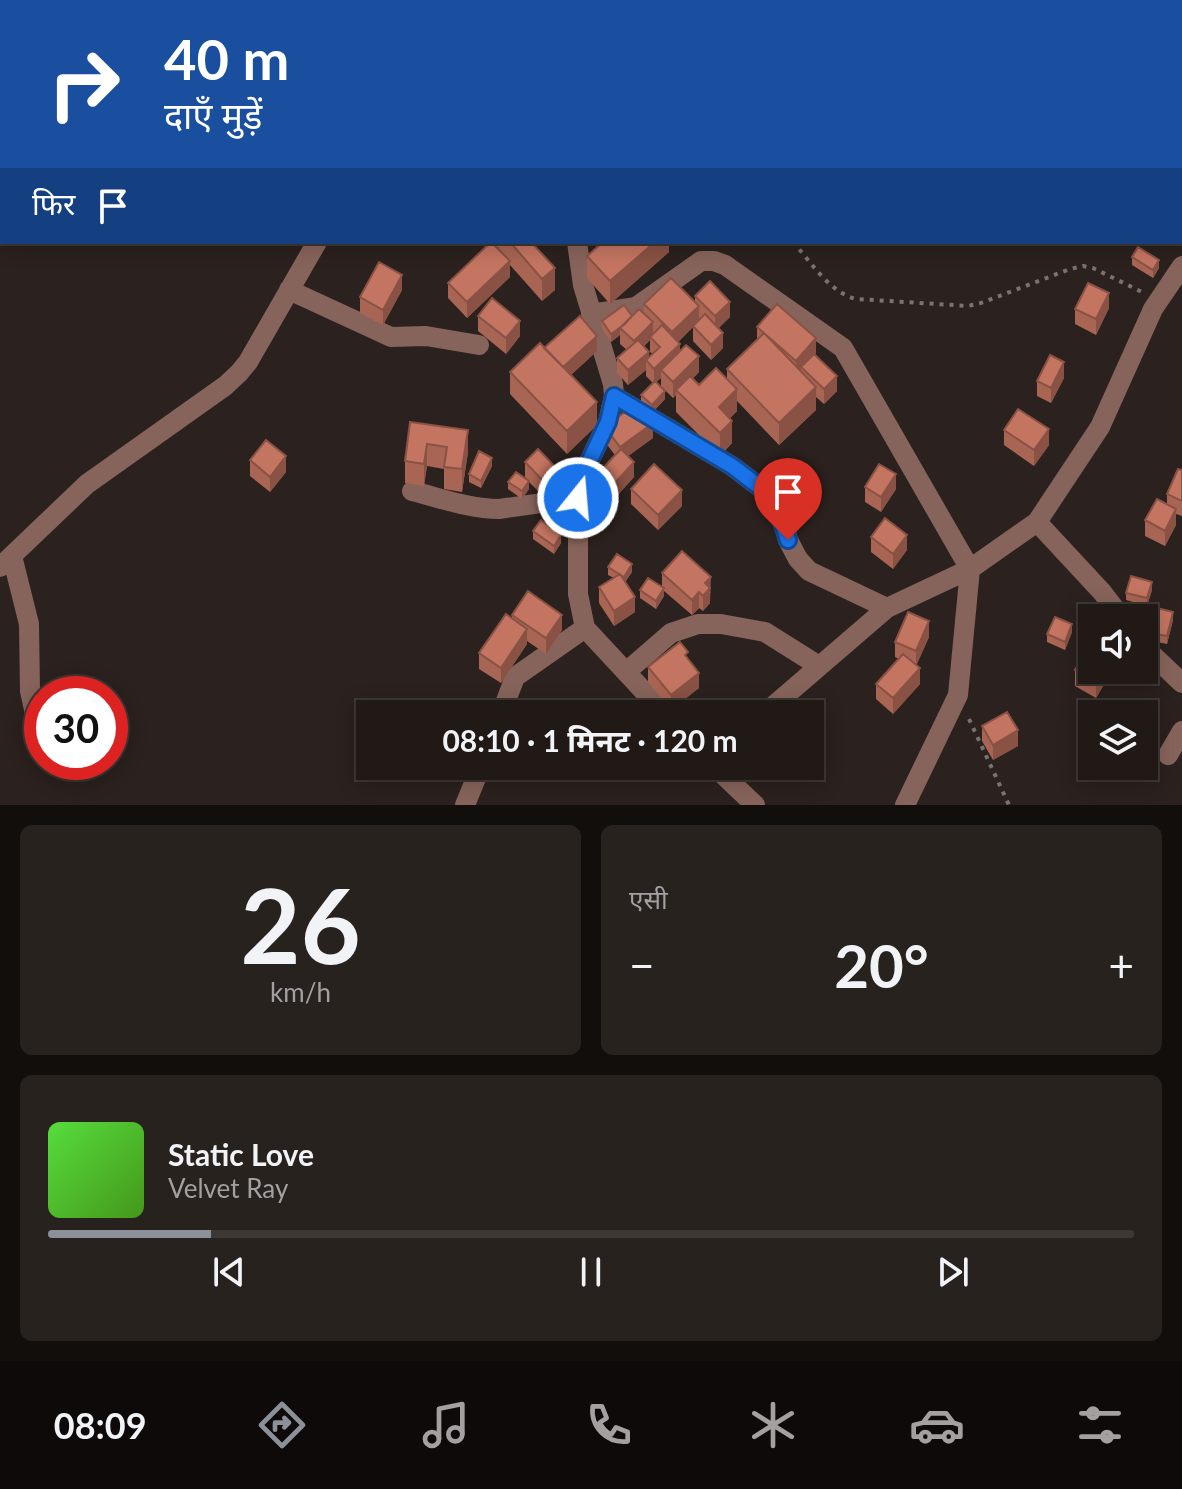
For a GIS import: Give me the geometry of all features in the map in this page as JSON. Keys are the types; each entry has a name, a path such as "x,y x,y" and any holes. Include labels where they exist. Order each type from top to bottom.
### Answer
{"street":[{"path":"30,676 29,624 6,562 87,484 239,373 316,244"},
{"path":"577,244 583,285 614,396 608,422 578,485 578,594 585,628 652,700"},
{"path":"591,314 636,307 701,261 714,261 725,265 843,348 970,569 958,695 905,805"},
{"path":"780,700 887,608 970,569 1037,522 1100,427 1158,300 1182,266"},
{"path":"289,290 391,337 426,336 479,345"},
{"path":"614,396 732,466 774,498 788,540 809,571 887,608"},
{"path":"412,491 487,509 578,498"},
{"path":"1037,522 1111,604"},
{"path":"626,672 671,633 698,624 721,624 765,632 819,666"},
{"path":"506,700 515,677 585,628"},
{"path":"1158,660 1182,683"},
{"path":"1168,755 1182,731"},
{"path":"465,805 475,780"},
{"path":"729,780 755,805"}],"path":[{"path":"795,244 834,288 844,296 856,299 968,306 1083,266 1158,300"},
{"path":"958,695 1009,805"}],"building":[{"path":"489,244 493,244 510,261 467,302 448,283"},
{"path":"512,244 533,244 555,268 542,279"},
{"path":"601,244 653,244 610,281 587,256"},
{"path":"1138,247 1159,260 1153,270 1132,257"},
{"path":"379,262 402,275 383,310 360,297"},
{"path":"671,278 699,306 672,332 644,304"},
{"path":"710,281 730,302 715,316 695,296"},
{"path":"1088,283 1109,293 1096,319 1075,309"},
{"path":"492,298 520,321 506,338 478,316"},
{"path":"777,304 816,338 796,361 757,327"},
{"path":"624,305 632,316 611,334 602,321"},
{"path":"639,309 653,322 634,341 620,328"},
{"path":"705,314 723,333 711,345 693,326"},
{"path":"580,316 597,336 563,367 544,348"},
{"path":"662,325 680,344 654,369 646,360 660,347 650,337"},
{"path":"764,333 816,387 779,423 727,369"},
{"path":"638,340 649,352 628,370 617,358"},
{"path":"540,343 597,402 567,431 510,372"},
{"path":"686,345 699,356 673,382 661,370"},
{"path":"814,354 837,376 824,389 801,367"},
{"path":"1050,355 1064,362 1051,388 1037,381"},
{"path":"716,368 737,389 719,407 732,421 720,433 676,390 690,376 699,385"},
{"path":"655,381 665,391 652,405 641,395"},
{"path":"638,402 653,423 620,447 605,427"},
{"path":"1018,409 1049,429 1034,450 1004,430"},
{"path":"410,422 468,430 462,469 444,467 447,447 427,444 424,464 405,461"},
{"path":"266,440 286,456 270,477 250,460"},
{"path":"538,449 559,471 546,484 525,462"},
{"path":"621,449 634,462 615,483 601,470"},
{"path":"479,451 492,458 481,481 469,474"},
{"path":"654,464 682,490 658,515 631,489"},
{"path":"879,464 896,474 881,497 865,487"},
{"path":"1178,469 1182,470 1182,501 1167,494"},
{"path":"516,472 529,481 522,491 508,482"},
{"path":"1157,499 1176,509 1165,531 1145,520"},
{"path":"885,518 907,535 893,554 871,537"},
{"path":"541,520 561,535 554,546 533,531"},
{"path":"682,551 711,577 705,583 710,588 703,596 699,592 692,600 662,573"},
{"path":"617,554 632,564 624,577 608,567"},
{"path":"620,574 635,597 614,611 599,587"},
{"path":"1131,576 1152,582 1147,598 1126,593"},
{"path":"648,578 664,588 656,601 640,590"},
{"path":"528,591 562,615 546,638 512,615"},
{"path":"1158,608 1173,612 1167,636 1158,634"},
{"path":"908,612 929,621 916,651 895,642"},
{"path":"506,614 527,629 501,668 479,653"},
{"path":"1055,617 1072,624 1065,642 1047,634"},
{"path":"680,642 688,652 685,655 699,673 671,695 648,667"},
{"path":"903,654 920,668 893,698 876,684"},
{"path":"1007,712 1018,730 993,745 982,726"}],"route":[{"path":"578,498 578,485 608,422 614,396 754,481 774,498 788,540"}]}
